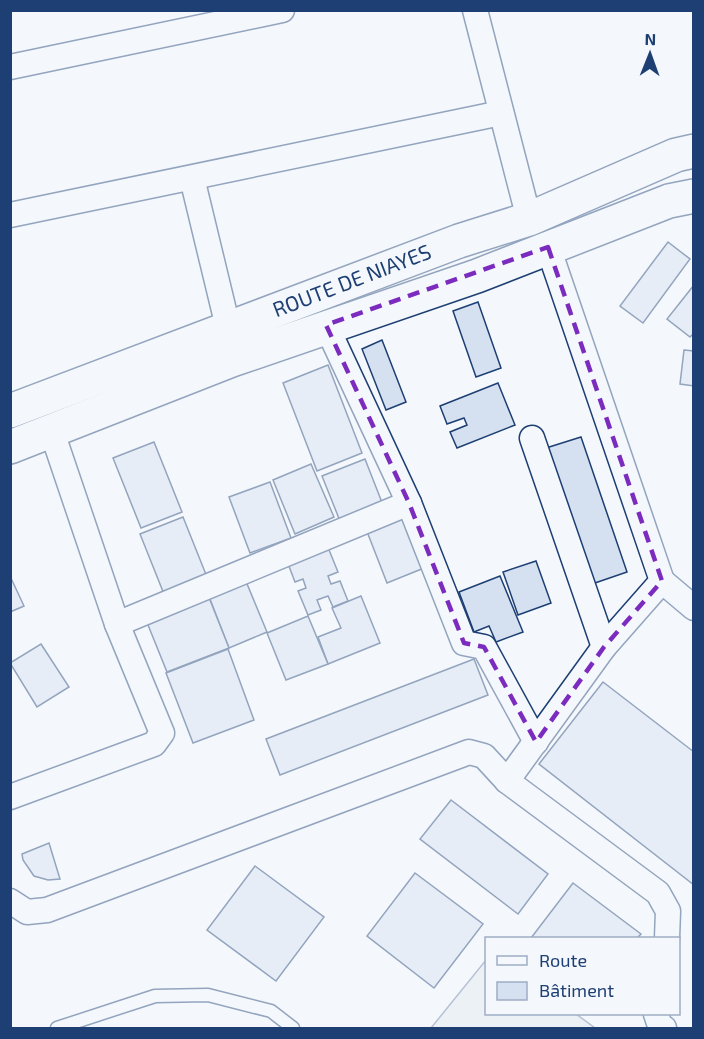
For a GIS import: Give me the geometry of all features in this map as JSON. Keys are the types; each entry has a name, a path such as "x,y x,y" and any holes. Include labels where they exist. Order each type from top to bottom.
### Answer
{"main road":[{"name":"ROUTE DE NIAYES","path":"10,411 459,241 529,219 676,155 693,151"},
{"name":"ROUTE DE NIAYES","path":"10,447 326,326 477,276 669,201 693,196"}],"street":[{"path":"10,67 282,10"},
{"path":"475,10 529,219"},
{"path":"10,214 501,113"},
{"path":"192,178 228,327"},
{"path":"549,247 662,581 693,608"},
{"path":"326,326 409,503 464,643 484,647 536,742"},
{"path":"10,797 154,744 160,739 162,733 117,624 52,432"},
{"path":"532,438 604,647"},
{"path":"117,624 409,503"},
{"path":"507,781 604,647 662,581"},
{"path":"10,901 27,912 47,910 469,753 484,756 507,781 658,893 668,911 668,937"},
{"path":"656,1015 660,1026 664,1029"}],"lane":[{"path":"57,1029 155,996 208,995 271,1011 293,1029"}],"highlighted area":[{"path":"548,247 662,581 604,647 536,742 484,647 464,643 409,503 326,325"}],"shaded area":[{"path":"485,961 485,1015 577,1015 595,1028 431,1028"}],"building":[{"path":"668,242 690,259 643,323 620,306"},
{"path":"694,285 694,333 690,337 667,319"},
{"path":"478,302 501,368 476,377 453,311"},
{"path":"382,340 406,402 386,410 362,349"},
{"path":"684,350 694,351 694,386 680,384"},
{"path":"328,365 362,453 317,471 283,383"},
{"path":"498,383 515,425 457,448 450,432 467,425 464,418 447,424 440,406"},
{"path":"581,437 627,572 592,584 546,448"},
{"path":"154,442 182,512 141,528 113,458"},
{"path":"365,459 383,505 340,521 322,476"},
{"path":"311,464 334,517 295,534 273,480"},
{"path":"270,482 291,538 250,553 229,497"},
{"path":"403,515 424,568 387,583 366,529"},
{"path":"183,517 207,577 164,594 140,534"},
{"path":"327,545 338,572 328,576 331,584 340,581 348,601 333,607 328,596 317,600 321,610 308,615 298,591 306,588 303,579 295,582 287,561"},
{"path":"536,561 551,603 518,615 503,572"},
{"path":"10,576 24,606 10,612"},
{"path":"500,576 523,632 496,642 489,626 474,632 459,592"},
{"path":"245,579 267,632 229,648 208,594"},
{"path":"208,595 229,648 167,672 146,620"},
{"path":"361,596 380,643 328,664 318,637 341,628 332,608"},
{"path":"308,616 328,664 286,680 267,633"},
{"path":"41,644 69,687 37,707 10,663"},
{"path":"228,649 254,720 193,743 166,673"},
{"path":"474,659 488,695 280,775 266,739"},
{"path":"603,682 694,752 694,885 539,764"},
{"path":"451,800 548,874 518,914 420,839"},
{"path":"49,843 60,879 48,880 34,876 23,860 22,854"},
{"path":"255,866 324,917 276,981 207,930"},
{"path":"415,873 483,924 434,988 367,936"},
{"path":"573,883 641,934 638,937 532,937"}]}
